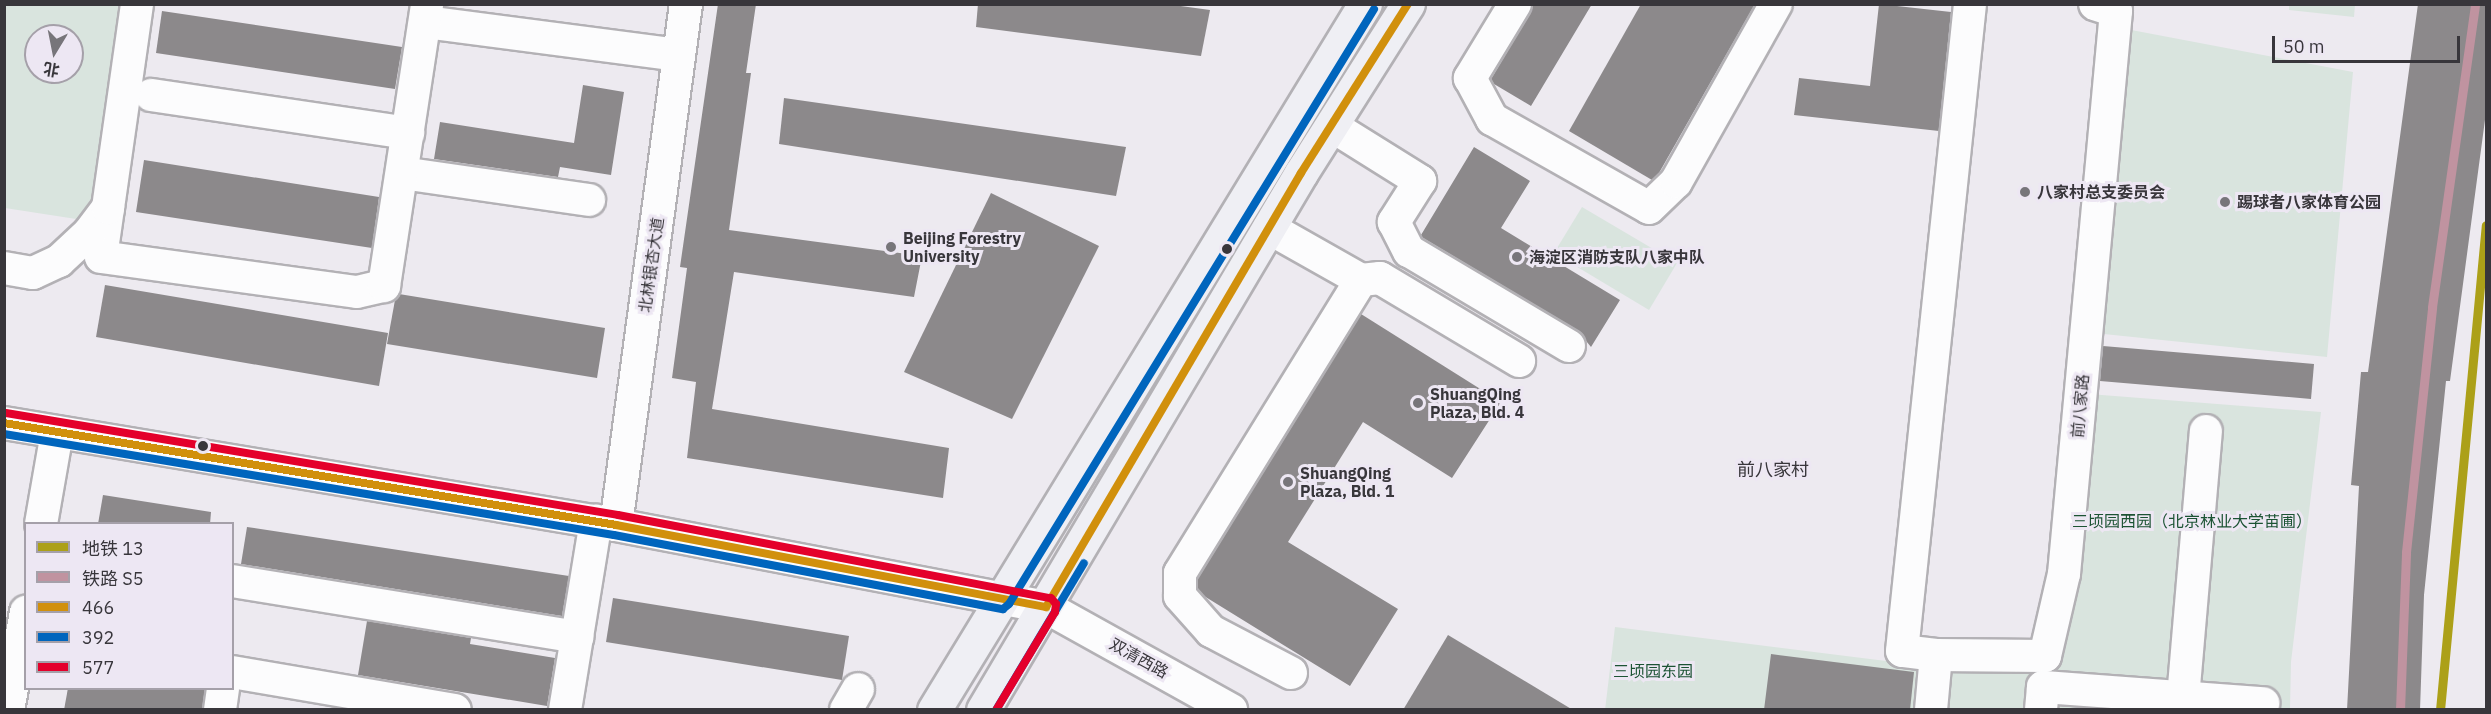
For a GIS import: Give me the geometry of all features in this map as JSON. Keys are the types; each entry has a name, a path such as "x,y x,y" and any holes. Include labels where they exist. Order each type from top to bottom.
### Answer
{"main road":[{"path":"934,710 1365,4"},
{"path":"983,710 1046,608 1269,228 1408,4"}],"street":[{"path":"136,4 101,257 357,292 384,286 426,13 679,55"},
{"name":"北林银杏大道","path":"565,710 577,637 606,523 686,4"},
{"path":"1515,4 1470,78 1492,119 1649,208 1676,182 1776,4"},
{"path":"1931,710 1936,655 1902,651 1970,4"},
{"name":"前八家路","path":"1936,655 2046,656 2064,574 2116,12 2095,4"},
{"path":"151,95 408,133"},
{"path":"1332,126 1420,181 1394,222 1409,251 1569,346"},
{"path":"402,173 589,200"},
{"path":"4,268 33,273 59,261 89,233 108,208"},
{"path":"1269,228 1361,280 1380,278 1519,361"},
{"path":"1292,673 1211,631 1180,596 1180,573 1361,280"},
{"name":"双清西路","path":"4,423 606,523 1046,608 1231,710"},
{"path":"2183,698 2206,431"},
{"path":"41,522 57,432"},
{"path":"234,581 577,637"},
{"path":"8,710 24,623"},
{"path":"234,672 455,710"},
{"path":"2041,710 2043,687 2263,703"},
{"path":"220,710 223,690"}],"green space":[{"path":"2289,4 2355,5 2354,17 2289,10"},
{"path":"4,5 136,5 102,223 5,208"},
{"name":"踢球者八家体育公园","path":"2126,29 2353,72 2327,357 2094,333"},
{"path":"1582,207 1677,263 1649,310 1554,253"},
{"name":"三顷园西园（北京林业大学苗圃）","path":"2089,394 2321,412 2291,662 2290,709 1941,710 1946,660 2061,665"},
{"name":"三顷园东园","path":"1615,627 1926,666 1920,709 1605,710"}],"building":[{"path":"718,4 756,4 746,73 751,73 729,230 922,256 914,297 734,272 712,409 949,448 943,498 687,458 696,382 672,378 687,268 680,267"},
{"path":"978,4 1166,4 1210,10 1201,56 976,27"},
{"path":"1533,4 1592,4 1531,106 1494,84 1491,79"},
{"path":"1641,4 1755,4 1659,173 1652,180 1569,131"},
{"path":"1879,4 1951,12 1939,131 1794,115 1799,78 1870,86"},
{"path":"2418,4 2487,4 2487,105 2450,381 2446,381 2424,595 2420,710 2347,710 2359,486 2351,485 2361,372 2368,372"},
{"path":"162,11 402,47 395,89 156,53"},
{"path":"583,85 624,92 611,175 560,167 558,177 434,159 440,122 574,143"},
{"path":"784,98 1126,147 1116,196 779,144"},
{"path":"1474,147 1530,181 1501,228 1620,300 1591,347 1578,331 1421,235"},
{"path":"144,160 379,197 372,248 136,212"},
{"path":"991,193 1099,246 1012,419 904,372"},
{"path":"105,285 388,333 379,386 96,337"},
{"path":"399,294 605,328 597,378 387,344 395,300"},
{"path":"1361,314 1501,402 1452,478 1363,422 1288,542 1398,609 1350,686 1204,596 1198,589 1198,578"},
{"path":"2103,346 2314,364 2311,399 2100,381"},
{"path":"103,495 211,512 210,522 98,522"},
{"path":"247,527 569,576 562,616 241,564"},
{"path":"613,598 849,636 842,680 606,642"},
{"path":"367,621 471,638 470,644 555,658 547,706 358,675"},
{"path":"1448,635 1573,710 1403,710"},
{"path":"1771,654 1914,672 1910,710 1764,710"},
{"path":"68,690 205,690 202,710 64,710"}],"metro line":[{"name":"13","path":"2440,710 2486,225"}],"rail line":[{"name":"S5","path":"2400,710 2406,552 2432,307 2475,4"}],"transit line":[{"name":"466","path":"4,423 616,525 1046,607 1301,173 1408,4"},
{"name":"392","path":"4,434 614,535 1003,609 1009,604 1374,9"},
{"name":"577","path":"6,413 618,515 1051,598 1056,604 1055,612 996,710"},
{"name":"392","path":"996,710 1084,563"}],"place":[{"name":"八家村总支委员会","path":"2025,192"},
{"name":"踢球者八家体育公园","path":"2225,202"},
{"name":"Beijing Forestry University","path":"891,247"},
{"name":"海淀区消防支队八家中队","path":"1517,257"},
{"name":"ShuangQing Plaza, Bld. 4","path":"1418,403"},
{"name":"ShuangQing Plaza, Bld. 1","path":"1288,482"}],"district":[{"name":"前八家村","path":"1773,470"}]}
